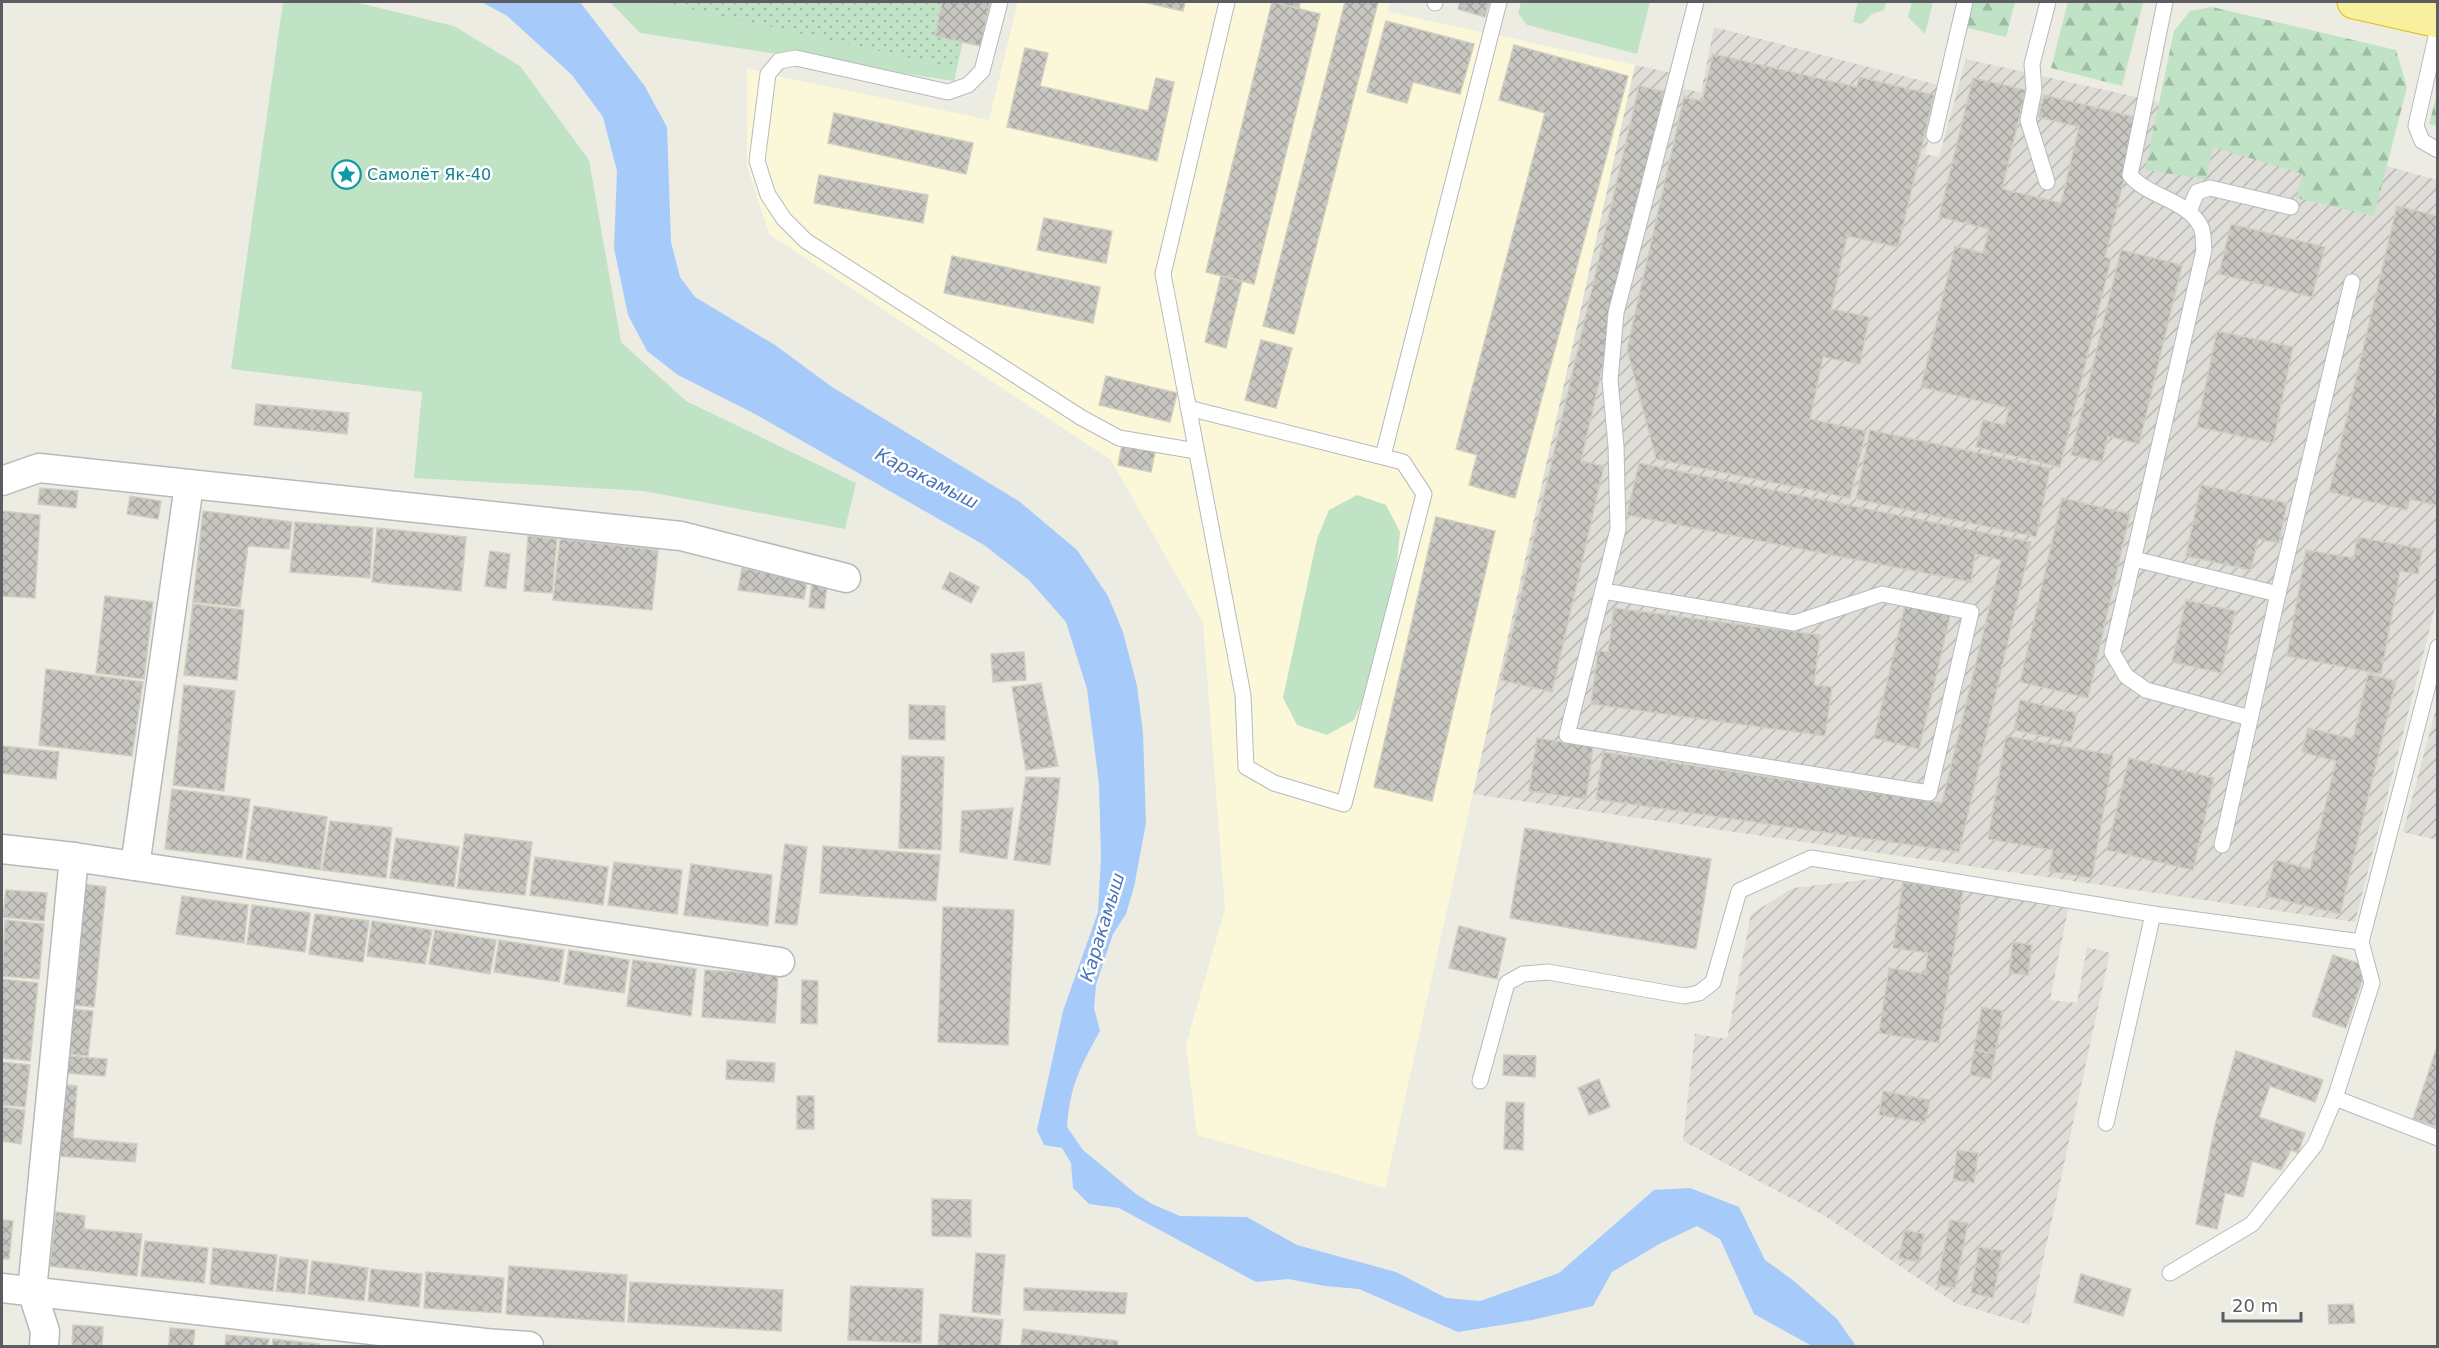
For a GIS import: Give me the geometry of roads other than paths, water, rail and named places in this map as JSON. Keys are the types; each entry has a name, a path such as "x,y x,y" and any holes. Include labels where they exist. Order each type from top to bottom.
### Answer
{"highway":[{"path":"2354,2 2438,21"}],"street":[{"path":"2,481 39,468 681,536 846,578"},
{"path":"135,866 189,485"},
{"path":"2,849 74,856 780,962"},
{"path":"44,1347 45,1331 32,1291 74,856"},
{"path":"2,1288 484,1345 529,1347"}],"lane":[{"path":"1000,2 982,71 968,85 948,92 796,58 778,61 768,74 757,161 768,195 784,219 806,241 1082,418 1119,438 1196,451"},
{"path":"1188,408 1403,462 1424,494 1344,804 1274,783 1246,767 1243,695 1196,451 1163,274 1227,2"},
{"path":"1383,456 1499,2"},
{"path":"1603,591 1794,623 1882,594 1971,612 1929,793 1567,735 1618,529 1616,446 1610,380 1616,313 1696,2"},
{"path":"1934,135 1965,2"},
{"path":"2048,2 2032,64 2034,90 2028,120 2048,182"},
{"path":"2165,2 2130,175 2138,184 2189,211 2201,227 2204,250 2112,652 2126,676 2146,690 2250,718"},
{"path":"2438,28 2416,126 2422,141 2438,150"},
{"path":"2189,211 2197,192 2210,188 2291,207"},
{"path":"2222,845 2278,594 2352,282"},
{"path":"2134,559 2278,594"},
{"path":"2170,1273 2252,1224 2314,1145 2335,1098 2372,983 2361,942 2438,647"},
{"path":"1480,1081 1507,983 1524,974 1548,972 1684,996 1699,993 1713,982 1739,891 1811,858 2153,914 2361,942"},
{"path":"2106,1124 2153,914"},
{"path":"2335,1098 2438,1138"}],"water":[{"name":"Каракамыш","path":"481,2 580,2 644,85 667,127 671,242 680,277 695,297 775,345 832,387 1020,502 1077,550 1108,596 1123,632 1137,686 1143,733 1146,823 1134,887 1126,914 1113,934 1096,985 1094,1008 1100,1031 1073,1088 1067,1127 1083,1150 1136,1194 1180,1216 1247,1217 1297,1245 1396,1272 1446,1298 1480,1301 1559,1273 1654,1190 1690,1188 1739,1207 1765,1260 1794,1281 1837,1319 1856,1346 1812,1346 1754,1314 1720,1239 1697,1226 1661,1243 1612,1272 1593,1306 1532,1320 1458,1332 1359,1289 1288,1279 1256,1282 1119,1208 1089,1204 1073,1188 1071,1163 1062,1148 1044,1145 1037,1130 1063,1011 1098,912 1101,857 1099,784 1087,689 1066,622 1029,580 984,545 755,414 678,375 647,351 628,315 614,248 617,171 603,117 572,75 506,15"}],"place":[{"name":"Самолёт Як-40","path":"346,174"}]}
